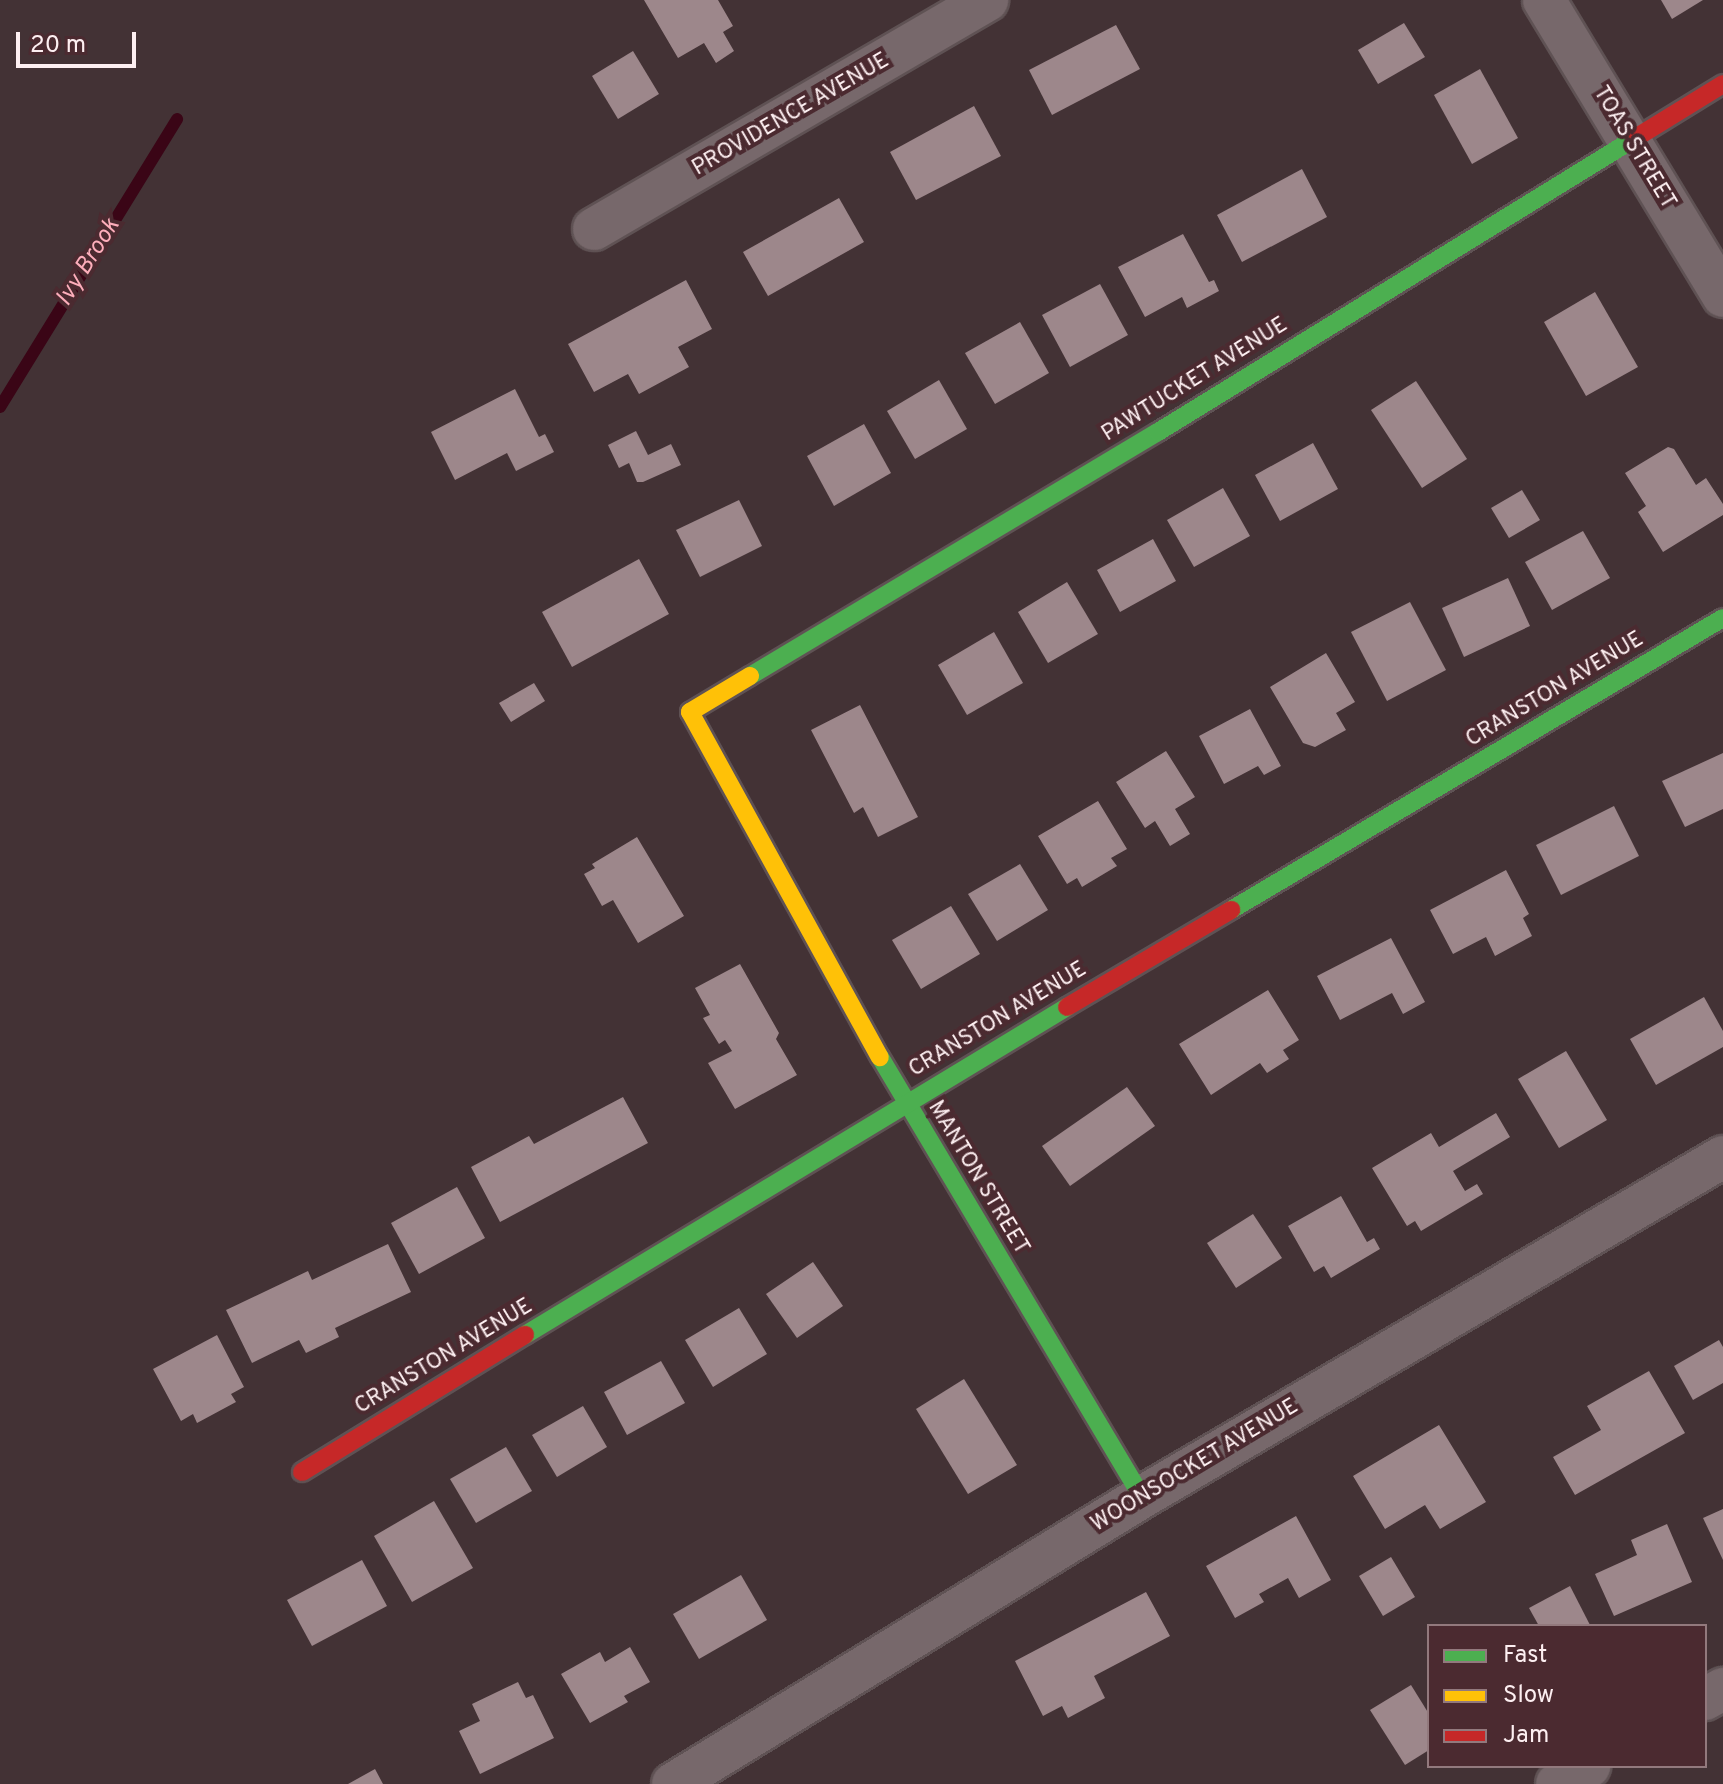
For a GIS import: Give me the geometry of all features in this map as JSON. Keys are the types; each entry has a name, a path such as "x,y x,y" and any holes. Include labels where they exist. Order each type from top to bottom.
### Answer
{"street":[{"name":"PROVIDENCE AVENUE","path":"594,229 987,0"},
{"name":"TOAS STREET","path":"1544,0 1723,296"},
{"name":"PAWTUCKET AVENUE","path":"690,712 1158,432 1723,84"},
{"name":"CRANSTON AVENUE","path":"302,1472 905,1103 1723,618"},
{"name":"MANTON STREET","path":"690,712 905,1103 1142,1497"},
{"name":"WOONSOCKET AVENUE","path":"673,1784 1142,1497 1723,1157"},
{"path":"1557,1784 1585,1768"}],"building":[{"path":"644,0 718,0 733,26 723,32 734,51 716,63 704,43 678,58"},
{"path":"1661,0 1703,0 1672,19"},
{"path":"1404,23 1425,57 1378,84 1358,50"},
{"path":"1116,25 1140,69 1052,115 1029,70"},
{"path":"633,51 659,94 618,119 592,76"},
{"path":"1480,69 1518,138 1472,164 1434,95"},
{"path":"974,106 1001,156 916,200 890,152"},
{"path":"1302,169 1327,217 1242,262 1217,215"},
{"path":"839,198 864,242 768,296 743,252"},
{"path":"1183,234 1209,282 1214,280 1219,291 1187,308 1182,297 1145,317 1118,267"},
{"path":"686,280 712,329 678,347 689,367 639,394 628,374 594,392 568,344"},
{"path":"1100,284 1128,335 1070,367 1042,315"},
{"path":"1595,292 1638,367 1586,396 1544,322"},
{"path":"1020,322 1049,373 995,404 965,353"},
{"path":"939,380 967,429 915,459 887,411"},
{"path":"1416,381 1467,459 1422,488 1371,410"},
{"path":"515,389 539,437 545,434 554,452 516,471 507,453 455,480 431,432"},
{"path":"864,424 891,473 834,506 807,456"},
{"path":"636,431 648,455 671,444 681,465 637,482 629,463 619,468 608,445"},
{"path":"1313,443 1338,489 1280,521 1255,475"},
{"path":"1668,447 1674,449 1696,485 1706,478 1723,504 1723,515 1663,552 1638,512 1646,506 1625,473"},
{"path":"1223,488 1250,536 1194,567 1167,520"},
{"path":"1522,490 1540,520 1509,538 1491,508"},
{"path":"739,500 762,546 700,577 676,530"},
{"path":"1583,531 1610,578 1552,610 1525,562"},
{"path":"1153,539 1176,581 1120,612 1097,570"},
{"path":"639,559 669,614 572,667 542,612"},
{"path":"1508,578 1530,626 1464,657 1442,608"},
{"path":"1067,582 1098,634 1048,663 1018,612"},
{"path":"1410,602 1446,670 1387,701 1351,632"},
{"path":"994,632 1023,683 967,715 938,665"},
{"path":"1326,653 1355,702 1336,713 1346,730 1315,747 1303,743 1270,687"},
{"path":"534,683 545,701 511,722 499,703"},
{"path":"860,705 918,817 878,837 863,807 854,813 811,730"},
{"path":"1250,709 1281,766 1264,775 1258,766 1224,784 1199,736"},
{"path":"1166,751 1195,797 1175,809 1190,834 1170,846 1155,821 1145,828 1116,782"},
{"path":"1723,753 1723,809 1685,827 1662,781"},
{"path":"1098,801 1127,849 1111,858 1117,866 1082,887 1077,878 1067,884 1038,836"},
{"path":"1614,806 1639,856 1561,895 1536,845"},
{"path":"637,837 684,916 638,943 613,900 602,906 584,874 595,868 592,864"},
{"path":"1020,864 1048,910 997,941 968,894"},
{"path":"1506,870 1529,914 1523,918 1532,936 1495,956 1486,937 1453,954 1430,910"},
{"path":"951,906 980,954 921,989 892,940"},
{"path":"1391,938 1425,1002 1403,1014 1392,993 1340,1020 1317,976"},
{"path":"740,964 779,1033 776,1039 797,1075 735,1109 708,1063 732,1051 725,1040 719,1044 703,1018 710,1015 695,988"},
{"path":"1268,990 1299,1040 1283,1050 1289,1059 1267,1073 1260,1063 1211,1095 1179,1044"},
{"path":"1704,997 1723,1031 1723,1047 1656,1085 1630,1039"},
{"path":"1566,1051 1607,1120 1559,1148 1518,1079"},
{"path":"1127,1087 1155,1126 1070,1186 1042,1146"},
{"path":"623,1097 648,1143 500,1222 471,1167 529,1136 534,1144"},
{"path":"1496,1113 1510,1137 1453,1171 1465,1191 1477,1184 1483,1194 1421,1231 1415,1221 1407,1226 1372,1168 1431,1133 1439,1147"},
{"path":"457,1187 485,1238 419,1274 391,1223"},
{"path":"1341,1196 1367,1242 1374,1238 1380,1249 1331,1278 1324,1266 1314,1272 1288,1226"},
{"path":"1253,1214 1282,1258 1236,1288 1207,1243"},
{"path":"388,1244 411,1292 335,1328 339,1337 306,1353 299,1340 252,1363 226,1310 308,1271 312,1280"},
{"path":"813,1262 843,1306 797,1338 766,1294"},
{"path":"739,1308 767,1354 713,1387 685,1340"},
{"path":"217,1335 244,1387 231,1394 236,1402 197,1423 193,1414 181,1421 153,1369"},
{"path":"1719,1340 1723,1347 1723,1383 1693,1400 1674,1366"},
{"path":"661,1361 685,1403 627,1435 604,1392"},
{"path":"1649,1371 1685,1433 1575,1495 1553,1457 1601,1430 1587,1406"},
{"path":"964,1379 1017,1465 968,1494 916,1409"},
{"path":"583,1406 607,1447 557,1477 532,1435"},
{"path":"1439,1425 1486,1502 1440,1529 1425,1505 1385,1529 1353,1476"},
{"path":"506,1447 532,1491 476,1523 450,1479"},
{"path":"434,1501 473,1568 412,1602 374,1536"},
{"path":"1723,1509 1723,1560 1703,1518"},
{"path":"1296,1516 1331,1580 1299,1598 1288,1578 1259,1594 1264,1602 1235,1618 1206,1566"},
{"path":"1667,1524 1692,1582 1614,1616 1595,1574 1637,1555 1631,1540"},
{"path":"1391,1557 1415,1597 1383,1616 1359,1576"},
{"path":"362,1560 387,1606 312,1646 287,1600"},
{"path":"741,1575 767,1620 699,1659 673,1614"},
{"path":"1570,1586 1589,1624 1538,1624 1529,1608"},
{"path":"1146,1592 1170,1636 1094,1676 1105,1698 1068,1718 1062,1706 1043,1716 1015,1661"},
{"path":"630,1647 650,1682 624,1696 628,1702 590,1723 561,1674 600,1652 605,1662"},
{"path":"518,1682 526,1698 533,1695 554,1738 480,1774 459,1731 480,1721 472,1704"},
{"path":"1411,1685 1427,1711 1427,1751 1405,1765 1370,1710"},
{"path":"375,1769 383,1784 348,1784"}],"waterway":[{"name":"Ivy Brook","path":"0,407 177,119"}],"traffic: fast":[{"path":"750,676 1158,432 1637,137"},
{"path":"1231,910 1723,618"},
{"path":"525,1335 1067,1007"},
{"path":"880,1057 1142,1497"}],"traffic: slow":[{"path":"750,676 690,712 880,1057"}],"traffic: jam":[{"path":"1637,137 1723,84"},
{"path":"1067,1007 1231,910"},
{"path":"302,1472 525,1335"}]}
